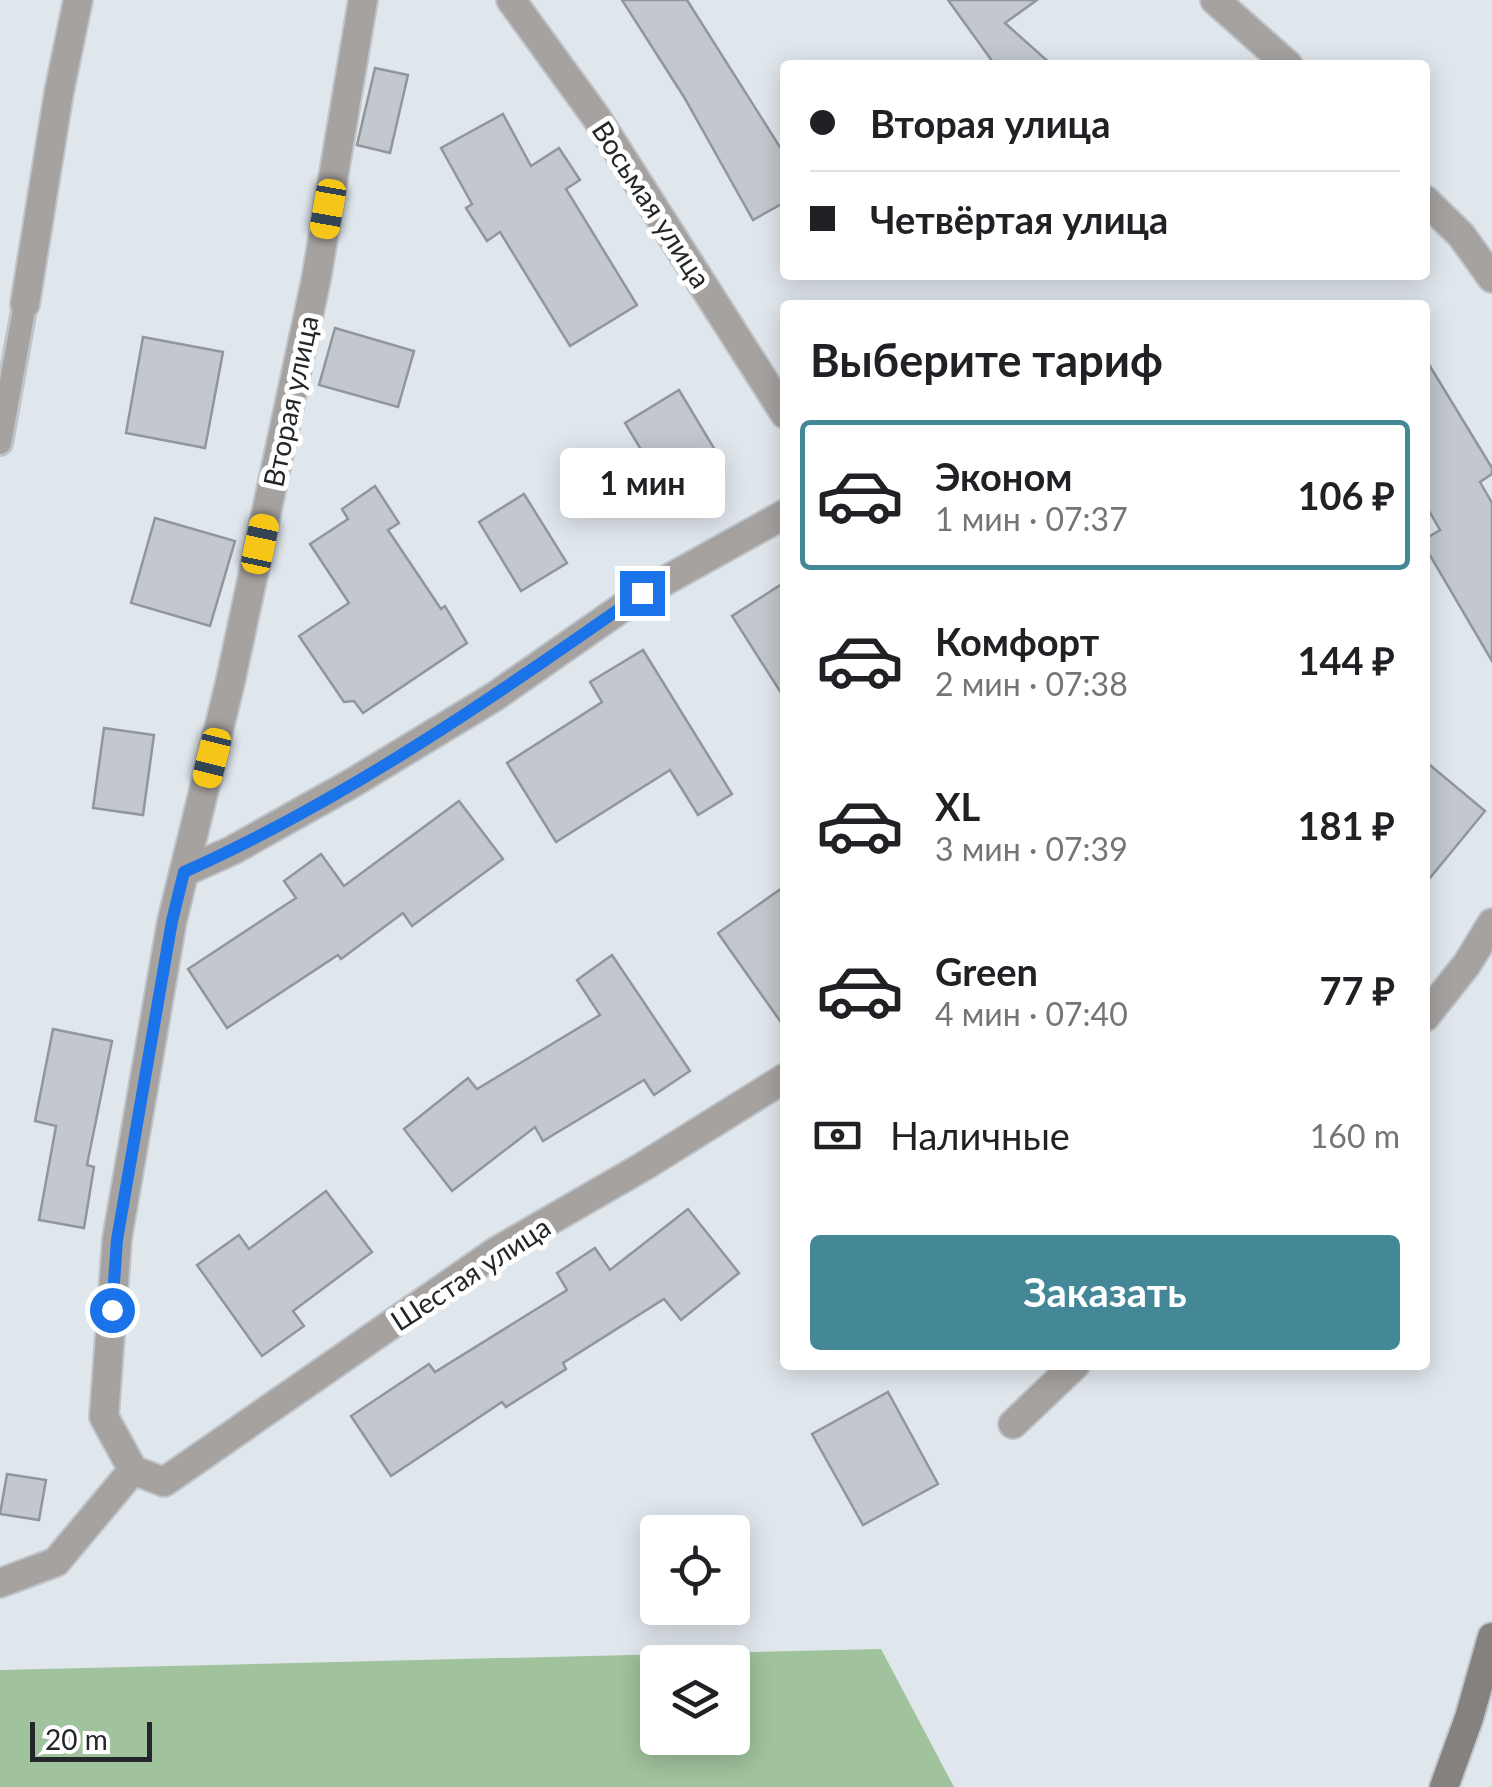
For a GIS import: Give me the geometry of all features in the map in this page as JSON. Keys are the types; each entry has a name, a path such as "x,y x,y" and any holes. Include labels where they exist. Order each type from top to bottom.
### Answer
{"main road":[{"path":"1444,1787 1492,1637"}],"street":[{"path":"25,304 58,92 78,0"},
{"name":"Вторая улица","path":"132,1470 104,1417 117,1240 172,921 230,682 316,280 364,0"},
{"name":"Восьмая улица","path":"511,0 596,116 780,406"},
{"path":"1215,0 1282,60"},
{"path":"1430,205 1461,235 1492,278"},
{"path":"184,872 233,850 354,782 494,697 642,593 780,517"},
{"path":"1430,1010 1467,964 1492,924"},
{"name":"Шестая улица","path":"132,1470 164,1482 497,1251 780,1081"},
{"path":"1013,1424 1070,1370"},
{"path":"0,1583 56,1562 132,1470"}],"lane":[{"path":"0,443 25,304"}],"green space":[{"path":"881,1649 954,1787 0,1787 0,1670 640,1655 640,1755 750,1755 750,1652"}],"building":[{"path":"622,0 687,0 780,147 780,205 753,220 684,97"},
{"path":"948,0 1037,0 1005,23 1046,60 991,60"},
{"path":"375,68 408,75 390,153 357,145"},
{"path":"503,114 531,166 559,148 580,180 566,189 637,305 570,346 500,232 487,241 466,208 472,204 441,148"},
{"path":"335,328 414,351 398,407 319,385"},
{"path":"143,337 223,352 205,448 126,433"},
{"path":"1430,366 1492,468 1492,474 1480,482 1492,503 1492,661 1430,556 1430,536 1440,530 1430,513"},
{"path":"679,390 724,465 670,498 625,423"},
{"path":"375,486 399,523 388,530 441,609 445,606 467,643 363,713 354,701 344,702 299,636 349,603 310,544 348,519 342,509"},
{"path":"524,494 567,563 521,591 479,522"},
{"path":"155,518 235,541 210,626 131,603"},
{"path":"780,585 780,691 732,616"},
{"path":"643,650 732,794 698,815 670,770 556,842 507,763 602,702 590,682"},
{"path":"104,728 154,735 143,815 93,808"},
{"path":"1430,765 1485,811 1430,878"},
{"path":"459,801 503,859 412,926 403,913 341,959 338,955 227,1028 188,969 296,898 284,881 321,854 344,886"},
{"path":"780,890 780,1021 718,933"},
{"path":"612,955 690,1071 654,1095 644,1080 543,1141 535,1127 452,1191 404,1129 468,1078 477,1089 600,1015 577,980"},
{"path":"53,1029 112,1041 87,1165 94,1167 84,1228 39,1220 56,1126 35,1121"},
{"path":"326,1191 372,1252 293,1311 304,1326 262,1356 197,1265 239,1235 249,1249"},
{"path":"688,1209 739,1273 681,1320 664,1299 563,1363 566,1369 506,1407 502,1402 391,1476 351,1416 429,1364 435,1372 567,1290 557,1273 595,1248 610,1270"},
{"path":"888,1392 938,1484 863,1525 812,1434"},
{"path":"7,1474 46,1480 39,1520 0,1514"}],"route":[{"path":"112,1310 117,1240 172,921 184,872 233,850 354,782 494,697 642,593"}]}
